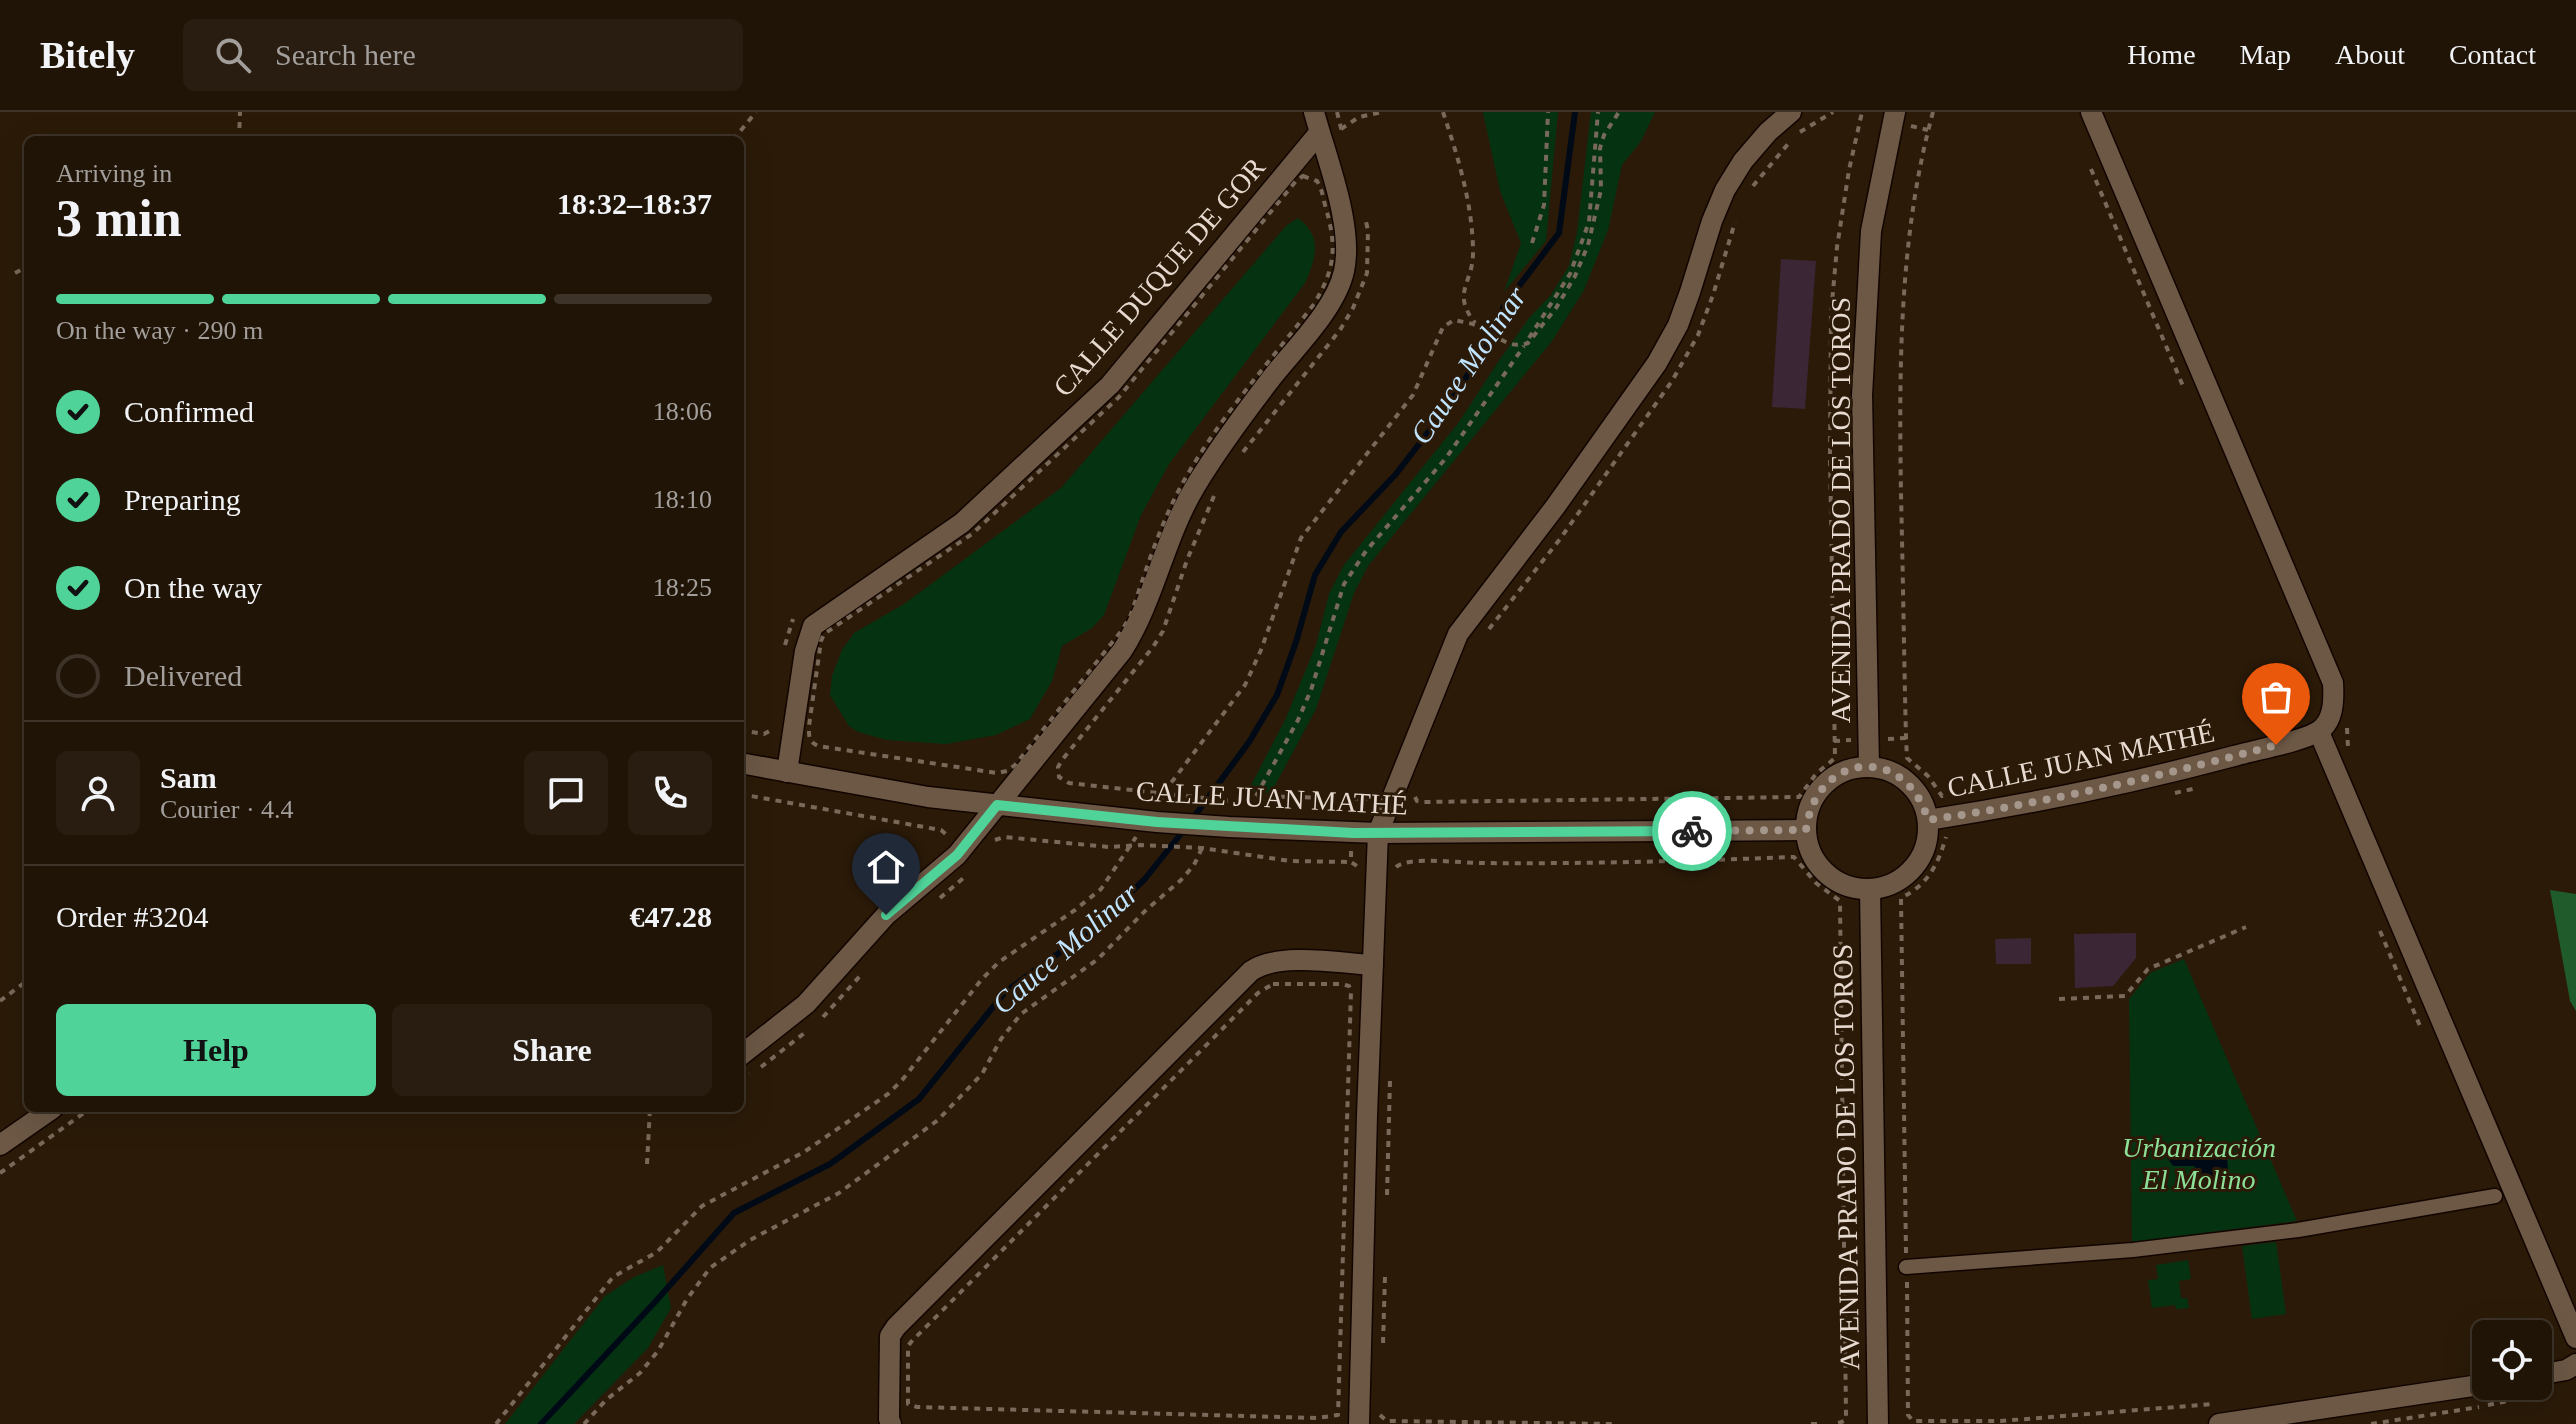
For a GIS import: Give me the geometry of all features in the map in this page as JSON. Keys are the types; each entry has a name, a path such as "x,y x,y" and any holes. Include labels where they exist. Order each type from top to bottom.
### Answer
{"street":[{"path":"744,1053 806,1004 886,915 957,855 1122,651 1142,619 1172,534 1195,487 1249,408 1337,291 1343,275 1347,243 1344,224 1314,112"},
{"path":"1359,1424 1378,833 1458,634 1555,507 1657,363 1678,325 1725,190 1743,161 1768,132 1791,112"},
{"name":"AVENIDA PRADO DE LOS TOROS","path":"1869,766 1862,395 1871,231 1895,112"},
{"path":"2091,112 2333,683 2334,703 2324,724 2576,1338"},
{"name":"CALLE DUQUE DE GOR","path":"787,772 805,651 813,626 962,523 1077,418 1110,385 1319,133"},
{"name":"CALLE JUAN MATHÉ","path":"1928,820 2055,798 2164,774 2324,724"},
{"name":"CALLE JUAN MATHÉ","path":"744,764 928,797 1229,827 1378,833 1806,830"},
{"path":"1869,766 1886,769 1914,788 1928,820 1925,847 1909,872 1898,880 1870,889 1851,887 1834,879 1819,866 1810,849 1806,830 1808,811 1817,792 1831,778 1849,769 1869,766"},
{"name":"AVENIDA PRADO DE LOS TOROS","path":"1870,889 1878,1424"},
{"path":"891,1424 890,1336 896,1327 1251,971 1266,962 1282,961 1373,965"},
{"path":"0,1145 47,1112"},
{"path":"1906,1267 2193,1243 2298,1230 2495,1196"},
{"path":"2552,1372 2576,1364"},
{"path":"2217,1414 2472,1386"}],"path":[{"path":"239,136 240,112"},
{"path":"736,136 756,112"},
{"path":"1337,112 1345,144"},
{"path":"1319,133 1342,129 1359,117 1382,112"},
{"path":"1443,112 1460,165 1472,245 1473,257 1463,292 1463,304 1477,325"},
{"path":"1532,243 1544,205 1548,112"},
{"path":"1256,796 1311,690 1344,584 1366,551 1446,458 1570,274 1589,222 1598,112"},
{"path":"496,1424 613,1277 657,1252 702,1206 804,1152 888,1094 999,962 1101,889 1131,845 1157,822 1168,787 1245,685 1261,650 1301,538 1413,395 1443,327 1454,320 1477,325 1507,344 1525,344 1556,308 1575,276 1588,245 1601,190 1600,148 1604,135 1619,112"},
{"path":"1749,191 1782,149 1801,132 1833,112"},
{"path":"1415,793 1417,801 1423,802 1799,797 1816,774 1835,758 1831,314 1837,247 1862,112"},
{"path":"1933,112 1913,213 1904,289 1899,378 1906,738 1907,758 1928,776 1942,796 1954,796"},
{"path":"2092,169 2188,397"},
{"path":"1303,176 1310,177 1321,188 1334,245 1333,266 1325,285 1314,304 1230,410 1193,465 1166,518 1130,617 1074,691 1015,765 997,773 818,746 808,738 824,634 972,534 1119,397 1296,181 1303,176"},
{"path":"1488,631 1560,539 1672,381 1698,335 1739,212"},
{"path":"1242,454 1340,330 1353,308 1367,273 1368,230 1364,215"},
{"path":"15,273 24,268"},
{"path":"1217,491 1187,560 1163,631 1058,767 1059,777 1069,783 1239,802 1256,796 1364,800 1375,793"},
{"path":"784,651 795,615"},
{"path":"744,731 764,734 772,731 775,721"},
{"path":"2173,794 2202,787"},
{"path":"744,795 941,830 949,838"},
{"path":"1959,834 1946,837 1933,873 1919,888 1901,898 1908,1415 1917,1423 1938,1423 2217,1414"},
{"path":"993,842 1004,837 1109,847 1202,848 1290,861 1351,862"},
{"path":"584,1424 606,1400 640,1373 658,1351 687,1299 710,1268 750,1240 839,1193 938,1120 982,1074 1005,1033 1021,1014 1098,959 1181,880 1194,865 1202,848"},
{"path":"1394,877 1396,866 1408,862 1794,857 1816,883 1840,901 1846,1416 1844,1421 1836,1424"},
{"path":"937,900 970,871"},
{"path":"2375,920 2426,1039"},
{"path":"2059,999 2125,996 2148,969 2246,927"},
{"path":"744,1077 778,1056 830,1011 866,969"},
{"path":"0,1001 24,983"},
{"path":"1273,984 1342,984 1349,986 1351,991 1341,1338 1340,1411 1333,1418 917,1407 907,1401 908,1346 911,1342 1258,993 1273,984"},
{"path":"1386,1204 1390,1078"},
{"path":"0,1173 85,1112"},
{"path":"647,1164 650,1112"},
{"path":"1382,1352 1385,1262"},
{"path":"1379,1412 1387,1422 1615,1424"},
{"path":"1811,1424 1821,1424"}],"green space":[{"path":"1483,112 1558,112 1546,241 1504,292 1521,243 1500,191"},
{"path":"1591,112 1655,112 1641,141 1622,165 1608,230 1584,290 1552,341 1368,566 1354,593 1316,709 1271,793 1248,791 1286,718 1316,645 1329,594 1344,565 1459,422 1529,318 1551,295 1569,266 1577,232"},
{"path":"1298,218 1311,233 1315,248 1305,283 1169,464 1141,515 1104,615 1092,628 1062,646 1052,681 1030,719 996,735 946,744 887,740 858,732 849,726 830,695 832,676 842,650 854,633 904,604 1061,488 1286,226"},
{"path":"2550,890 2576,894 2576,1011 2570,1001"},
{"name":"Urbanización El Molino","path":"2184,959 2297,1221 2132,1242 2129,999 2150,973"},
{"path":"2276,1242 2286,1314 2252,1319 2242,1246"},
{"path":"2188,1260 2191,1279 2179,1281 2181,1298 2187,1298 2189,1308 2176,1309 2175,1305 2152,1308 2148,1280 2158,1279 2156,1265"},
{"path":"663,1265 671,1308 648,1348 574,1424 505,1424 605,1296 634,1277"}],"shaded area":[{"path":"2176,1143 2192,1151 2208,1145 2220,1148 2227,1160 2227,1175 2214,1184 2206,1181 2194,1166 2173,1166 2166,1156 2168,1148"}],"building":[{"path":"1781,259 1816,261 1805,409 1772,407"},
{"path":"2136,933 2136,958 2113,986 2075,988 2074,934"},
{"path":"2031,938 2031,964 1996,964 1995,939"}],"waterway":[{"name":"Cauce Molinar","path":"1191,821 1249,742 1277,695 1315,575 1341,532 1396,474 1436,422 1487,346 1504,306 1559,233 1575,112"},
{"name":"Cauce Molinar","path":"541,1424 734,1213 830,1164 919,1099 1005,992 1088,932 1144,880 1184,830"}],"way so far":[{"path":"1692,831 1806,830 1808,811 1817,792 1831,778 1849,769 1869,766 1886,769 1914,788 1928,820 2055,798 2179,771 2276,745"}],"route":[{"path":"886,915 957,855 997,805 1157,822 1353,833 1692,831"}]}
